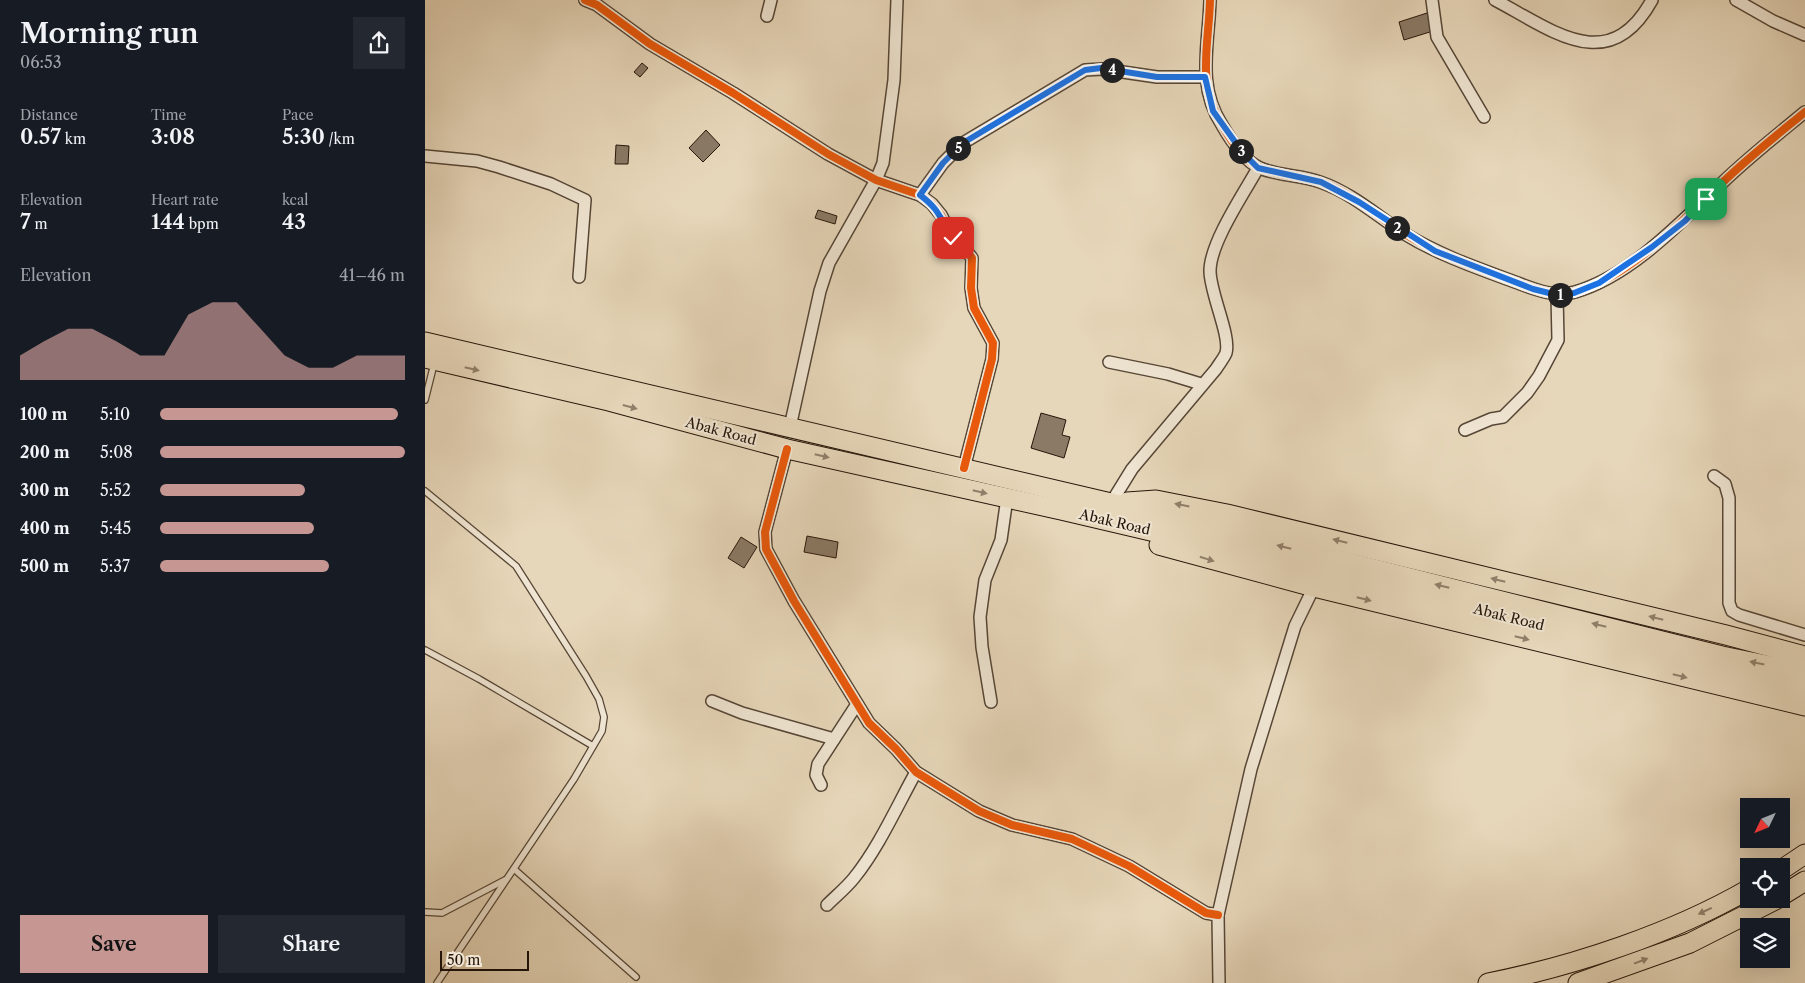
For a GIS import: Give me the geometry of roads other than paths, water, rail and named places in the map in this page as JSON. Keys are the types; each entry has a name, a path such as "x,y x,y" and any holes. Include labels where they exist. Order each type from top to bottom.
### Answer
{"highway":[{"name":"Abak Road","path":"431,351 790,427 1111,503 1703,651 1805,674"},
{"name":"Abak Road","path":"431,351 787,449 1061,510 1805,690"},
{"path":"1111,503 1156,500 1227,514 1726,634 1805,656"},
{"path":"1061,510 1147,541 1314,587 1805,706"},
{"path":"1790,864 1805,854"},
{"path":"1790,890 1805,881"},
{"path":"1488,983 1567,964 1677,924 1740,893"},
{"path":"1579,983 1690,943 1759,908"}],"street":[{"path":"585,0 597,5 650,44 733,93 828,154 876,180 920,195 932,204 941,215 945,228 972,258 971,288 974,308 993,343 992,359 964,468"},
{"path":"767,16 771,0"},
{"path":"790,427 820,291 829,263 876,180 883,162 894,80 897,0"},
{"path":"1210,0 1205,47 1205,77 1213,111 1243,153 1258,168 1321,182 1359,202 1435,251 1533,289 1557,295 1574,293 1599,283 1652,247 1685,221 1764,145 1805,112"},
{"path":"1432,0 1437,37 1484,117"},
{"path":"1495,0 1572,41 1606,42 1629,32 1652,0"},
{"path":"1736,0 1773,21 1805,35"},
{"path":"920,195 943,163 963,143 1085,70 1101,68 1157,77 1205,77"},
{"path":"425,156 477,161 499,167 551,184 585,200 579,277"},
{"path":"1111,503 1132,469 1215,369 1226,353 1227,339 1219,318 1210,271 1212,257 1218,239 1258,168"},
{"path":"1465,430 1503,416 1527,393 1539,376 1558,340 1557,295"},
{"path":"1109,362 1167,374 1201,384"},
{"path":"787,449 765,532 766,548 795,601 869,723 916,772 979,811 1012,826 1072,839 1129,866 1206,912 1218,915"},
{"path":"1714,476 1725,484 1729,498 1729,603 1732,611 1739,615 1805,635"},
{"path":"991,702 982,647 980,617 985,580 1001,540 1007,498"},
{"path":"1219,983 1218,915 1251,768 1295,626 1314,587"},
{"path":"712,701 742,713 834,739"},
{"path":"821,785 816,775 818,764 857,704"},
{"path":"827,905 863,866 892,819 916,772"}],"lane":[{"path":"425,400 431,351"},
{"path":"425,491 516,566 556,626 599,699 605,717 602,731 593,746 514,869 437,983"},
{"path":"425,650 479,679 593,746"},
{"path":"514,869 636,977"},
{"path":"425,912 442,913 507,879"}]}
